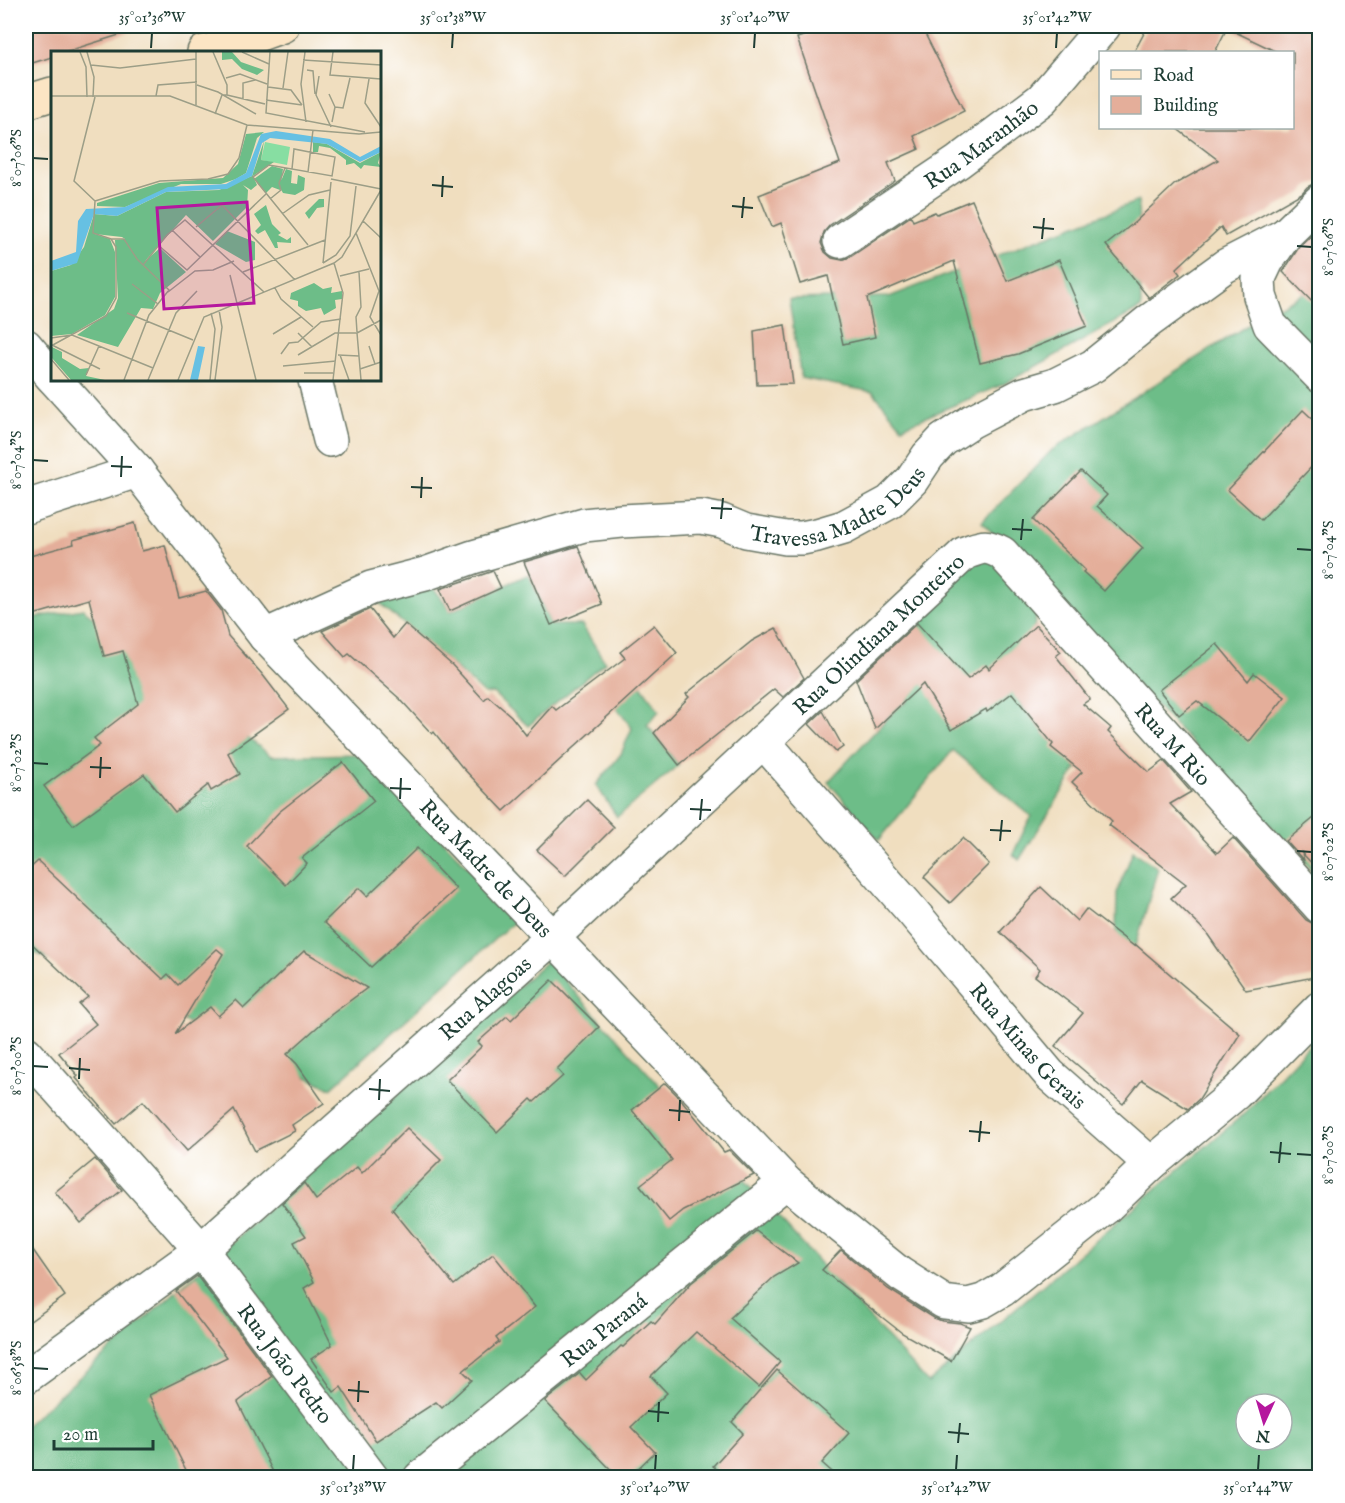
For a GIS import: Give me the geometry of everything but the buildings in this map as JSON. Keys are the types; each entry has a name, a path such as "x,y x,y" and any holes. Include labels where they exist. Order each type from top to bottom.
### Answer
{"street":[{"path":"219,44 282,26"},
{"name":"Rua Maranhão","path":"840,241 958,162 1042,99 1104,26"},
{"path":"26,102 51,94"},
{"path":"1320,201 1285,236 1267,261 1259,278 1260,296 1270,325 1320,376"},
{"name":"Travessa Madre Deus","path":"265,636 371,588 425,574 473,557 584,525 701,517 722,521 746,531 786,538 817,535 844,527 890,502 912,480 928,456 943,440 972,421 1024,394 1055,385 1093,366 1149,321 1225,266 1285,236"},
{"name":"Rua Madre de Deus","path":"26,346 51,375"},
{"name":"Rua Madre de Deus","path":"57,381 136,471 265,636 786,1182 900,1274 944,1302 968,1305 982,1301 1002,1290 1105,1208 1151,1164"},
{"path":"315,381 330,440"},
{"path":"26,507 136,471"},
{"name":"Rua Olindiana Monteiro","path":"763,741 965,553 980,547 991,548 1002,554 1027,581"},
{"name":"Rua M Rio","path":"1027,581 1320,907"},
{"name":"Rua Alagoas","path":"26,1377 201,1250 552,938 763,741"},
{"name":"Rua Minas Gerais","path":"763,741 912,911 1050,1075 1151,1164"},
{"path":"1151,1164 1236,1093 1320,1008"},
{"name":"Rua João Pedro","path":"26,1053 201,1250 372,1478"},
{"name":"Rua Paraná","path":"420,1478 786,1182"}],"green space":[{"path":"1138,201 1141,308 1004,384 902,427 873,392 801,378 789,299 889,297"},
{"path":"1319,285 1319,877 982,522 1052,450 1259,318"},
{"path":"973,550 994,557 1038,607 1019,702 1077,768 1019,860 1013,854 1031,816 953,750 879,840 828,782 897,708 907,702 921,607"},
{"path":"529,574 551,625 582,625 605,662 528,726 493,693 484,694 376,600 429,582 451,611"},
{"path":"83,609 271,756 361,754 518,920 331,1088 26,949 26,619"},
{"path":"632,673 659,711 647,725 679,765 617,817 596,785 621,754 632,728 607,695"},
{"path":"1133,851 1158,868 1136,945 1121,961 1116,935 1117,893"},
{"path":"547,961 928,1383 1246,1112 1319,1035 1319,1477 26,1478 26,1425"}]}
